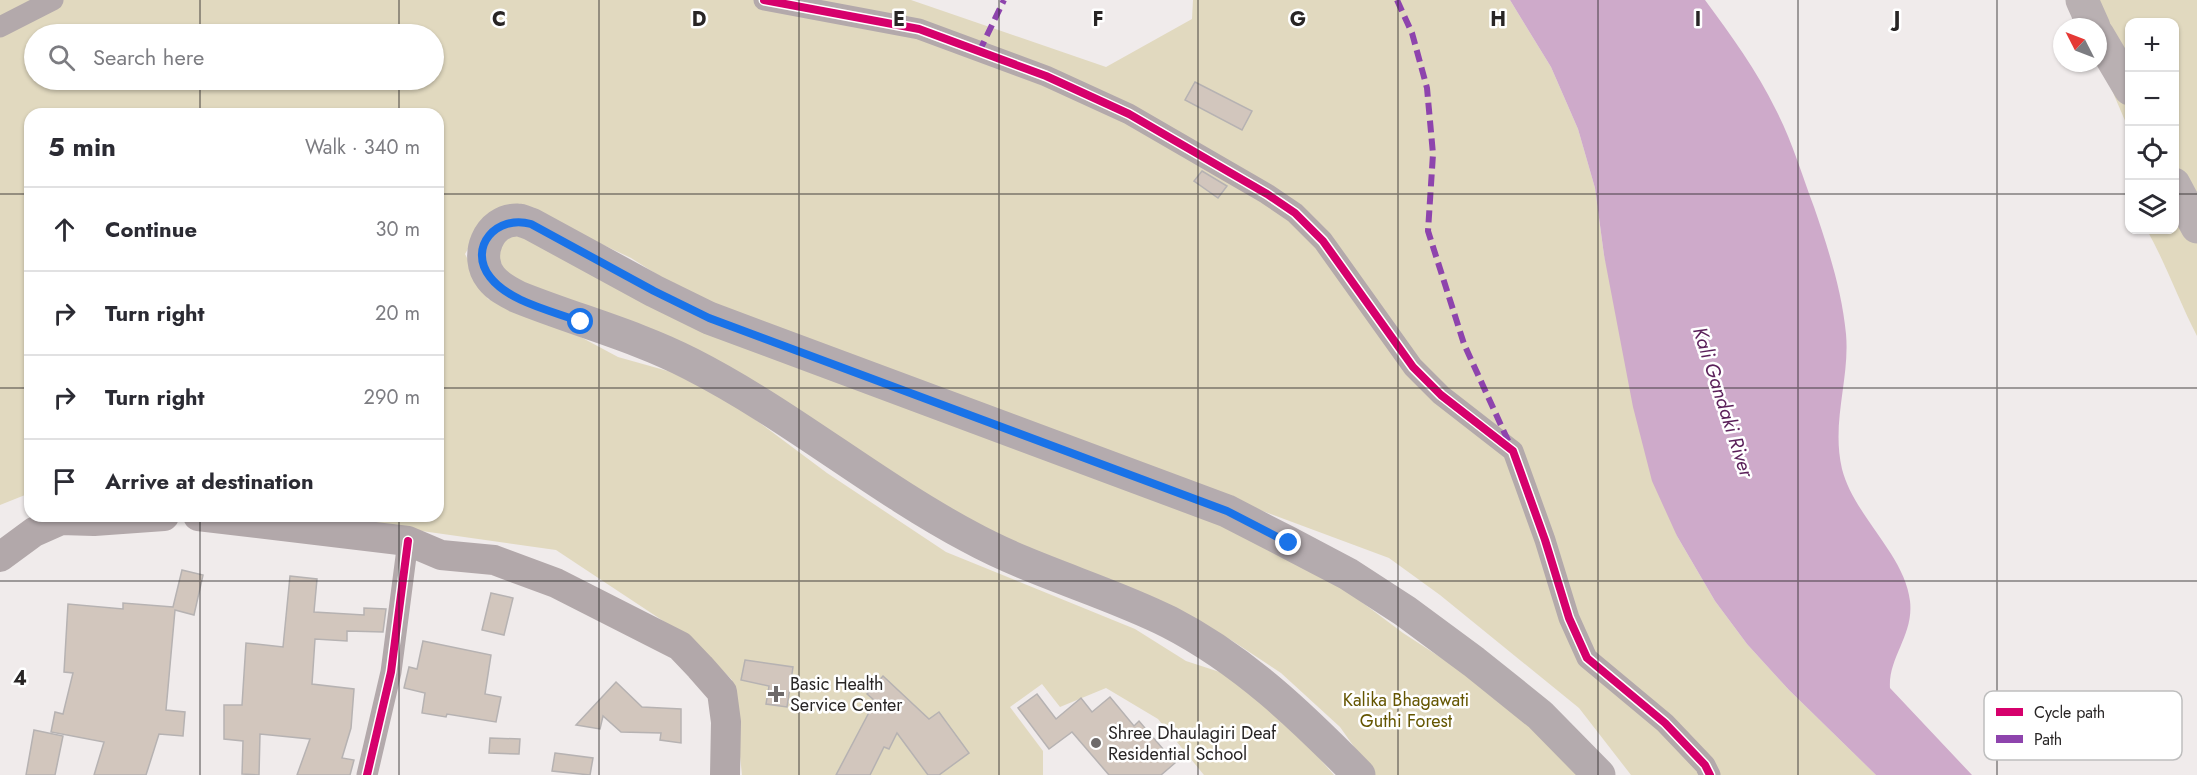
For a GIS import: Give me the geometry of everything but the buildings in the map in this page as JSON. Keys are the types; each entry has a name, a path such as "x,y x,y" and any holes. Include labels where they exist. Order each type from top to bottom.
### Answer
{"highway":[{"path":"2082,0 2090,18"},
{"path":"2107,50 2125,81"},
{"path":"2179,191 2197,227"}],"main road":[{"path":"1359,775 1306,722 1257,679 1219,651 1167,622 1031,567 971,538 691,364 539,306 502,288 490,277 484,266 482,256 484,244 494,231 505,223 518,220 531,224 654,291 709,318 1227,511 1347,573 1405,611 1540,715 1599,775"},
{"path":"0,557 34,532 56,522"},
{"path":"248,522 408,541 441,555 494,560 530,571 680,646 722,692 726,722 725,775"}],"street":[{"path":"0,27 53,0"},
{"path":"764,0 919,29 1046,76 1129,114 1267,194 1295,213 1323,241 1413,367 1441,395 1513,451 1545,540 1569,618 1587,658 1665,723 1705,765 1710,775"},
{"path":"367,775 391,672 408,541"}],"green space":[{"path":"0,0 911,0 1106,67 1192,19 1193,0 1510,0 1551,67 1578,129 1595,188 1604,255 1677,536 1715,601 1747,644 1789,690 1876,775 1631,775 1579,708 1440,595 1389,558 702,303 631,258 525,208 485,219 465,254 488,299 575,334 618,357 682,375 721,394 827,473 946,552 1135,629 1186,661 1235,677 1283,717 1334,775 1204,775 1158,719 1106,688 1060,707 1042,684 1010,707 1043,751 1043,775 742,775 732,680 695,642 556,550 358,522 444,522 444,108 24,108 24,495 0,505"},
{"path":"2088,0 2197,0 2197,336 2149,234 2179,234 2179,18 2125,18 2125,121 2114,95 2107,69 2107,18 2093,18"},
{"name":"Kalika Bhagawati Guthi Forest","path":"507,231 1265,538 1311,564 1403,633 1500,696 1579,775 1374,775 1340,727 1281,673 1231,640 1016,546 497,272 494,241"}],"water":[{"name":"Kali Gandaki River","path":"1510,0 1705,0 1761,81 1782,122 1814,207 1834,270 1841,302 1847,351 1839,417 1839,452 1842,469 1857,503 1899,568 1910,601 1908,625 1893,666 1890,688 1972,775 1876,775 1789,690 1747,644 1715,601 1677,536 1652,481 1633,407 1604,255 1595,188 1578,129 1551,67"}],"marked path":[{"path":"979,52 1004,0"},
{"path":"1397,0 1412,33 1427,88 1433,154 1428,231 1464,344 1510,445"}],"cycle path":[{"path":"764,0 919,29 1046,76 1129,114 1267,194 1295,213 1323,241 1413,367 1441,395 1513,451 1545,540 1569,618 1587,658 1665,723 1705,765 1710,775"},
{"path":"367,775 391,672 408,541"}],"place":[{"name":"Basic Health Service Center","path":"776,694"},
{"name":"Shree Dhaulagiri Deaf Residential School","path":"1096,743"}],"route":[{"path":"581,322 518,297 502,288 490,277 482,256 484,244 494,231 505,223 518,220 531,224 674,302 709,318 1227,511 1289,543"}]}
